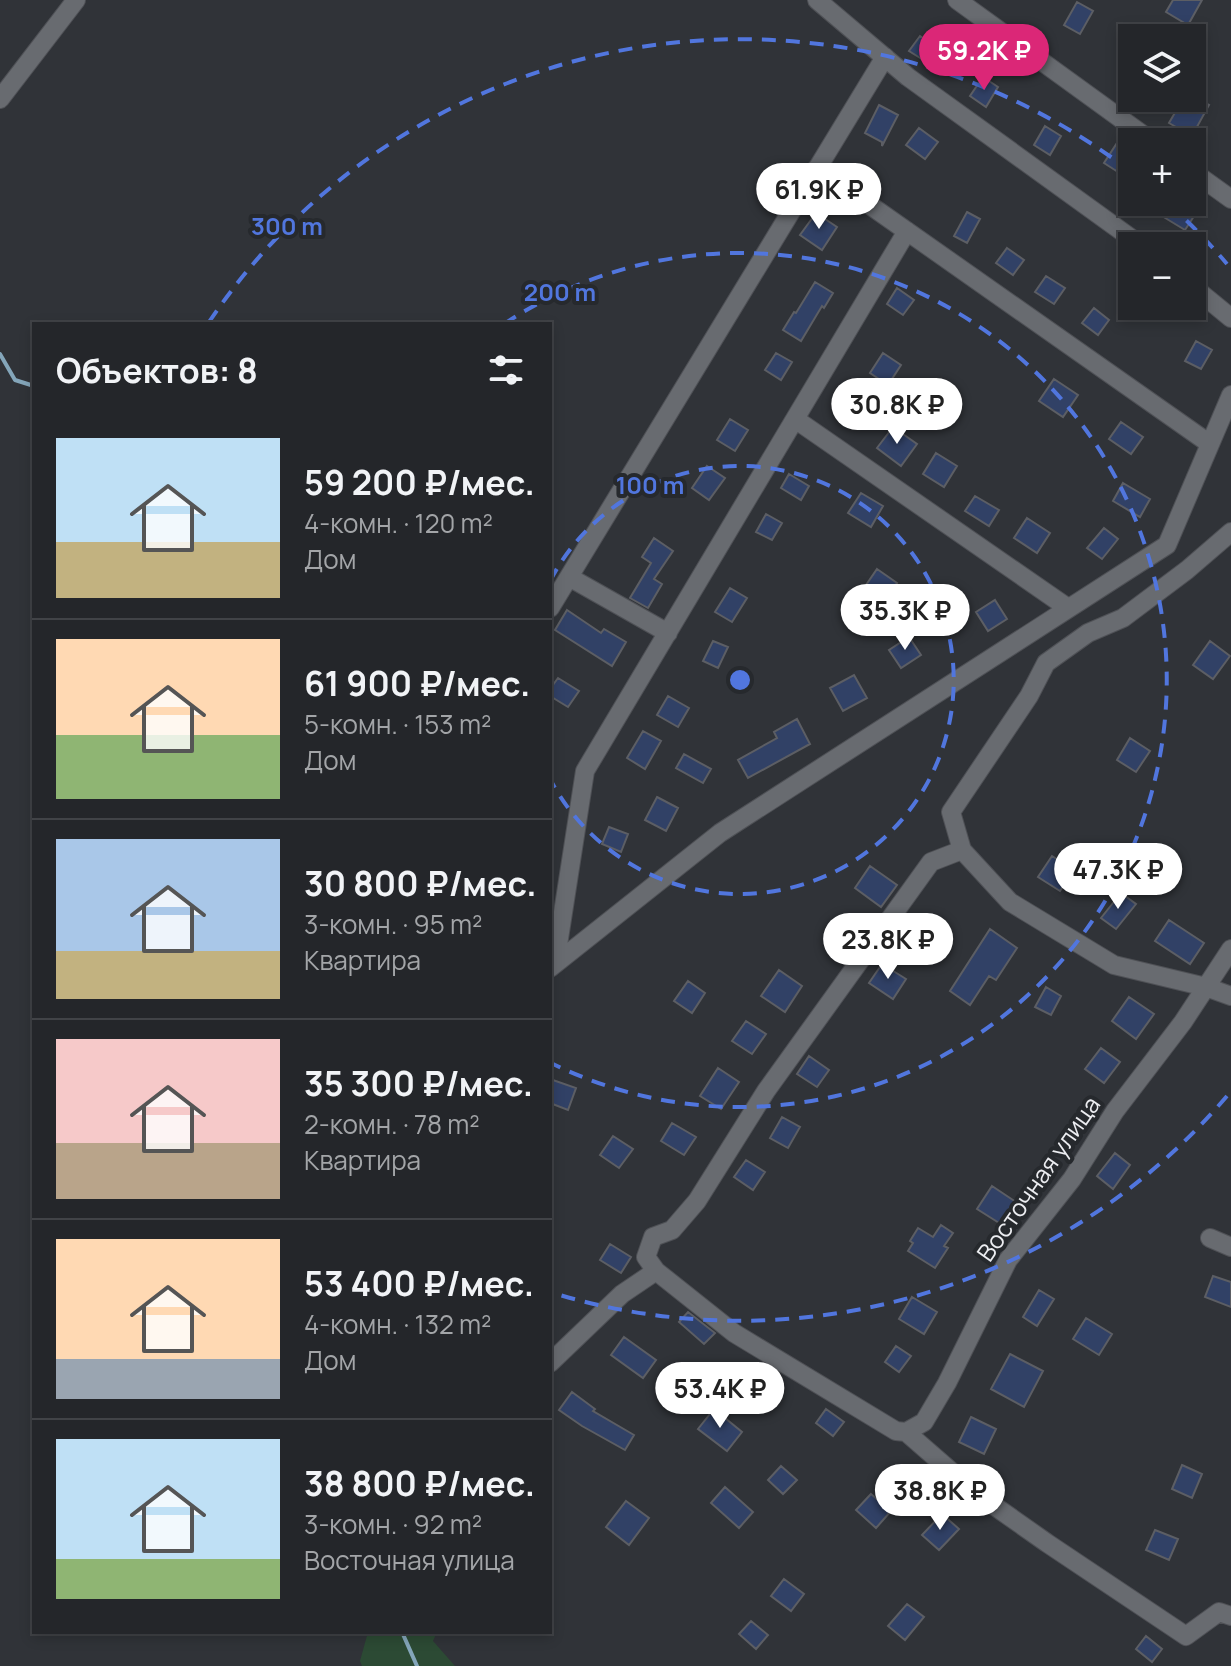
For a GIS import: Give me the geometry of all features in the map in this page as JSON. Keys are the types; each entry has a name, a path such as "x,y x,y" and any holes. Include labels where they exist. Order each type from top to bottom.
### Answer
{"street":[{"path":"0,99 76,0"},
{"path":"817,0 908,77 1123,232"},
{"path":"957,0 1134,128"},
{"path":"552,605 885,57"},
{"path":"817,168 1210,444"},
{"path":"1206,181 1231,199"},
{"path":"552,966 585,771 907,231"},
{"path":"1206,297 1231,318"},
{"path":"552,966 720,833 1167,545 1231,395"},
{"path":"795,419 1068,608"},
{"path":"1231,532 1123,618 1088,633 1046,663 1029,696 951,812 962,850 1010,902 1114,965 1231,996"},
{"path":"569,577 668,633"},
{"path":"962,850 931,862 766,1091 697,1201 672,1230 653,1237 646,1257 656,1271 734,1333 901,1432 976,1493 1186,1636 1219,1612 1231,1616"},
{"name":"Восточная улица","path":"901,1432 924,1422 947,1383 1008,1260 1072,1179 1115,1111 1183,1022 1231,949"},
{"path":"1210,1238 1231,1247"},
{"path":"552,1361 622,1294 656,1271"}],"green space":[{"path":"367,1634 436,1634 433,1641 455,1666 362,1666 360,1661"}],"building":[{"path":"1173,0 1202,0 1189,24 1166,12"},
{"path":"1077,2 1093,11 1080,34 1064,25"},
{"path":"920,36 935,46 925,61 909,51"},
{"path":"983,77 998,87 986,107 970,96"},
{"path":"879,105 898,115 882,146 882,142 865,133"},
{"path":"1175,112 1205,112 1196,128 1178,128 1169,123"},
{"path":"1045,126 1061,136 1050,155 1034,145"},
{"path":"919,128 938,142 925,159 906,145"},
{"path":"1117,143 1118,144 1118,172 1104,163"},
{"path":"967,212 980,219 967,243 954,236"},
{"path":"816,213 837,227 822,250 800,235"},
{"path":"1162,216 1194,216 1185,230"},
{"path":"1007,248 1024,260 1013,275 996,263"},
{"path":"1046,276 1065,288 1054,304 1035,292"},
{"path":"815,282 833,293 801,341 783,330"},
{"path":"897,288 914,300 903,315 887,304"},
{"path":"1094,308 1109,320 1098,335 1082,323"},
{"path":"1196,341 1212,350 1201,369 1185,361"},
{"path":"776,353 792,362 781,380 765,370"},
{"path":"883,353 901,365 888,385 870,373"},
{"path":"1054,379 1078,395 1063,417 1039,401"},
{"path":"730,419 748,430 735,451 717,440"},
{"path":"1121,422 1143,437 1131,454 1109,439"},
{"path":"893,427 917,444 901,466 877,448"},
{"path":"936,453 957,466 944,487 923,474"},
{"path":"707,466 725,478 709,500 692,488"},
{"path":"789,474 809,486 801,500 781,488"},
{"path":"1123,483 1150,499 1140,517 1113,501"},
{"path":"861,493 883,506 871,527 848,513"},
{"path":"975,496 999,510 989,526 965,511"},
{"path":"766,514 782,523 772,540 756,532"},
{"path":"1027,518 1050,533 1037,553 1014,538"},
{"path":"1104,528 1118,539 1102,559 1087,548"},
{"path":"654,538 673,551 654,579 662,584 648,608 630,598 651,563 642,557"},
{"path":"877,569 897,583 884,602 864,588"},
{"path":"730,588 747,598 732,622 715,612"},
{"path":"995,600 1007,619 988,631 976,612"},
{"path":"567,610 601,633 604,629 626,642 612,666 555,630"},
{"path":"909,637 921,655 901,668 889,650"},
{"path":"713,641 728,647 718,668 703,661"},
{"path":"1210,641 1230,656 1213,679 1193,665"},
{"path":"854,675 867,698 843,711 830,688"},
{"path":"558,678 579,691 568,707 552,697 552,686"},
{"path":"668,696 689,708 678,727 657,715"},
{"path":"797,719 810,744 748,778 738,760 777,738 774,732"},
{"path":"643,731 661,741 645,769 627,758"},
{"path":"1130,738 1150,751 1136,772 1117,760"},
{"path":"684,754 711,769 703,783 676,768"},
{"path":"657,797 678,808 666,831 645,820"},
{"path":"609,827 628,834 621,852 602,844"},
{"path":"1052,856 1074,870 1060,891 1038,877"},
{"path":"870,866 897,885 881,907 855,888"},
{"path":"1121,893 1136,904 1116,929 1101,918"},
{"path":"1169,920 1204,943 1190,964 1155,941"},
{"path":"990,929 1017,948 996,980 989,976 970,1005 950,991"},
{"path":"882,964 906,979 893,999 869,983"},
{"path":"779,970 802,986 785,1012 761,996"},
{"path":"688,981 705,993 692,1013 674,1001"},
{"path":"1046,987 1061,996 1051,1015 1035,1007"},
{"path":"1129,997 1154,1014 1136,1039 1112,1021"},
{"path":"746,1021 766,1034 752,1054 732,1041"},
{"path":"1101,1048 1120,1062 1104,1083 1085,1069"},
{"path":"809,1056 829,1070 817,1087 797,1074"},
{"path":"718,1068 739,1082 721,1109 700,1096"},
{"path":"552,1080 576,1088 568,1110 552,1104"},
{"path":"782,1117 800,1127 788,1148 770,1138"},
{"path":"672,1123 696,1137 684,1155 661,1141"},
{"path":"613,1136 633,1149 619,1168 600,1155"},
{"path":"1115,1153 1130,1165 1113,1189 1097,1176"},
{"path":"746,1160 765,1172 753,1190 734,1177"},
{"path":"992,1186 1022,1206 1007,1228 977,1209"},
{"path":"941,1225 953,1233 944,1246 948,1248 935,1268 908,1251 918,1228 933,1237"},
{"path":"610,1244 631,1257 621,1273 600,1260"},
{"path":"1213,1276 1231,1282 1231,1307 1205,1297"},
{"path":"1039,1290 1054,1299 1037,1326 1023,1317"},
{"path":"912,1297 937,1312 924,1334 899,1319"},
{"path":"688,1312 715,1333 704,1344 679,1322"},
{"path":"1086,1318 1112,1334 1099,1355 1073,1339"},
{"path":"624,1337 656,1360 643,1378 611,1355"},
{"path":"896,1346 911,1356 899,1372 885,1362"},
{"path":"1010,1354 1043,1371 1024,1407 991,1389"},
{"path":"572,1392 595,1409 593,1411 634,1435 625,1450 559,1410"},
{"path":"714,1409 742,1432 727,1451 698,1429"},
{"path":"826,1409 844,1422 833,1436 816,1423"},
{"path":"971,1417 996,1429 984,1454 959,1442"},
{"path":"1182,1465 1202,1474 1192,1498 1172,1489"},
{"path":"781,1466 797,1480 783,1494 768,1480"},
{"path":"725,1487 753,1512 739,1528 711,1503"},
{"path":"871,1494 891,1511 876,1528 856,1510"},
{"path":"626,1501 649,1518 629,1545 606,1527"},
{"path":"942,1514 959,1529 939,1550 922,1535"},
{"path":"1155,1530 1178,1539 1169,1560 1146,1550"},
{"path":"784,1579 804,1594 791,1611 771,1596"},
{"path":"907,1604 924,1617 905,1640 888,1626"},
{"path":"751,1621 768,1635 756,1649 739,1634"},
{"path":"1146,1636 1162,1649 1152,1662 1136,1649"}],"waterway":[{"path":"0,354 15,380 32,385"},
{"path":"403,1634 417,1666"}]}
